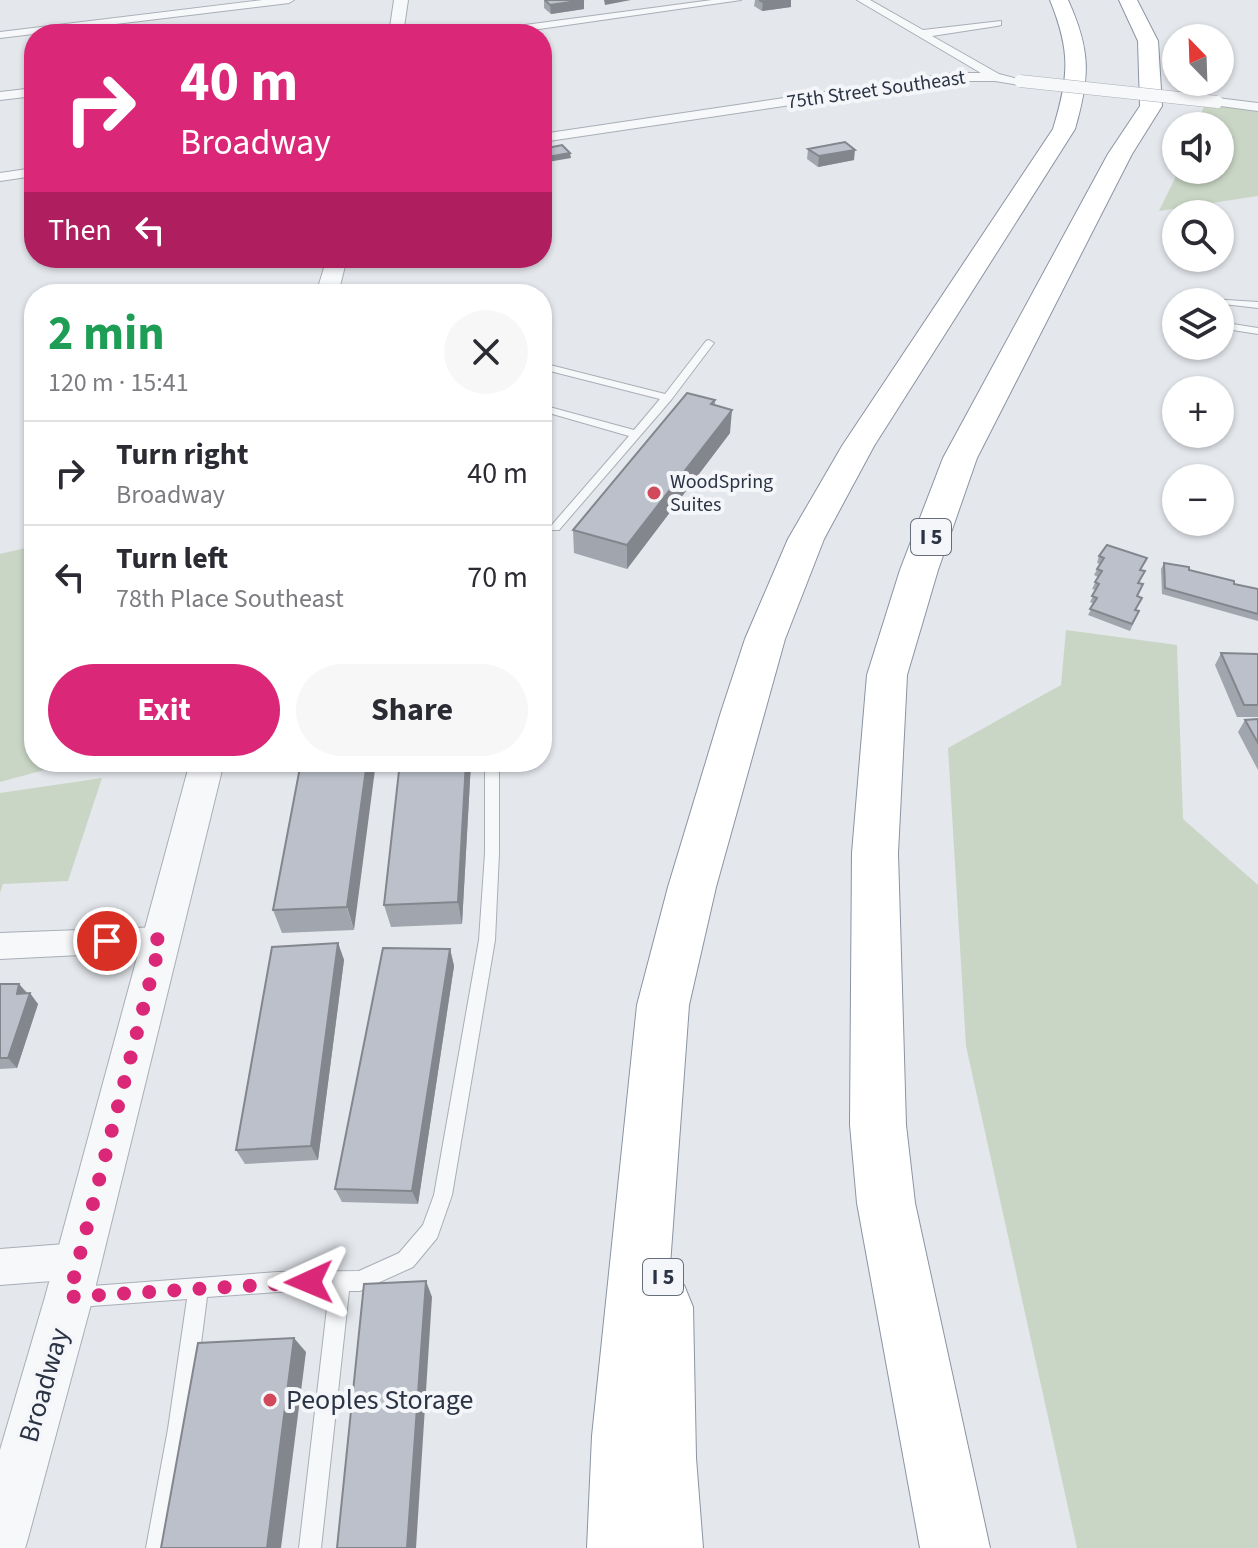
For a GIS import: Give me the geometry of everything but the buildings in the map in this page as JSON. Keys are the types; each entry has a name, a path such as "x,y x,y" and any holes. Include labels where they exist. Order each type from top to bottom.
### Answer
{"highway":[{"name":"I 5","path":"668,1548 662,1458 663,1005 742,712 765,639 806,539 858,446 1064,129 1078,82 1080,55 1059,0"},
{"name":"I 5","path":"955,1548 886,1203 878,1125 875,853 887,675 919,570 960,458 1120,154 1151,106 1148,41 1128,0"},
{"path":"622,1548 625,1436 663,1005"}],"street":[{"path":"72,24 190,6 289,0"},
{"path":"397,24 401,0"},
{"path":"552,24 736,0"},
{"path":"862,0 995,77"},
{"path":"190,6 199,23"},
{"path":"922,34 997,23"},
{"path":"0,35 24,31"},
{"name":"75th Street Southeast","path":"552,137 953,77 995,77 1258,107"},
{"path":"0,96 24,93"},
{"path":"0,177 24,173"},
{"name":"Broadway","path":"0,1542 74,1279 204,772"},
{"path":"0,946 161,939"},
{"path":"0,1267 74,1279"}],"lane":[{"path":"1234,304 1258,305"},
{"path":"1234,327 1258,331"},
{"path":"555,528 667,398 709,343"},
{"path":"552,369 667,398"},
{"path":"552,411 635,434"},
{"path":"74,1279 198,1288 278,1282 360,1281 406,1260 430,1231 443,1195 487,940 492,853 492,772"},
{"path":"310,1548 340,1282"},
{"path":"157,1548 179,1429 198,1288"}],"green space":[{"path":"1204,105 1258,109 1258,196 1232,200 1164,200 1172,184 1234,184 1234,112 1202,112"},
{"path":"24,548 24,772 37,772 0,782 0,554"},
{"path":"1066,630 1177,645 1183,819 1258,885 1258,1548 1077,1548 966,1046 948,748 1061,685"},
{"path":"102,778 68,881 3,884 0,893 0,793"}],"place":[{"name":"WoodSpring Suites","path":"654,493"},
{"name":"Peoples Storage","path":"270,1400"}],"route":[{"path":"107,941 161,939 69,1297 309,1282"}]}
